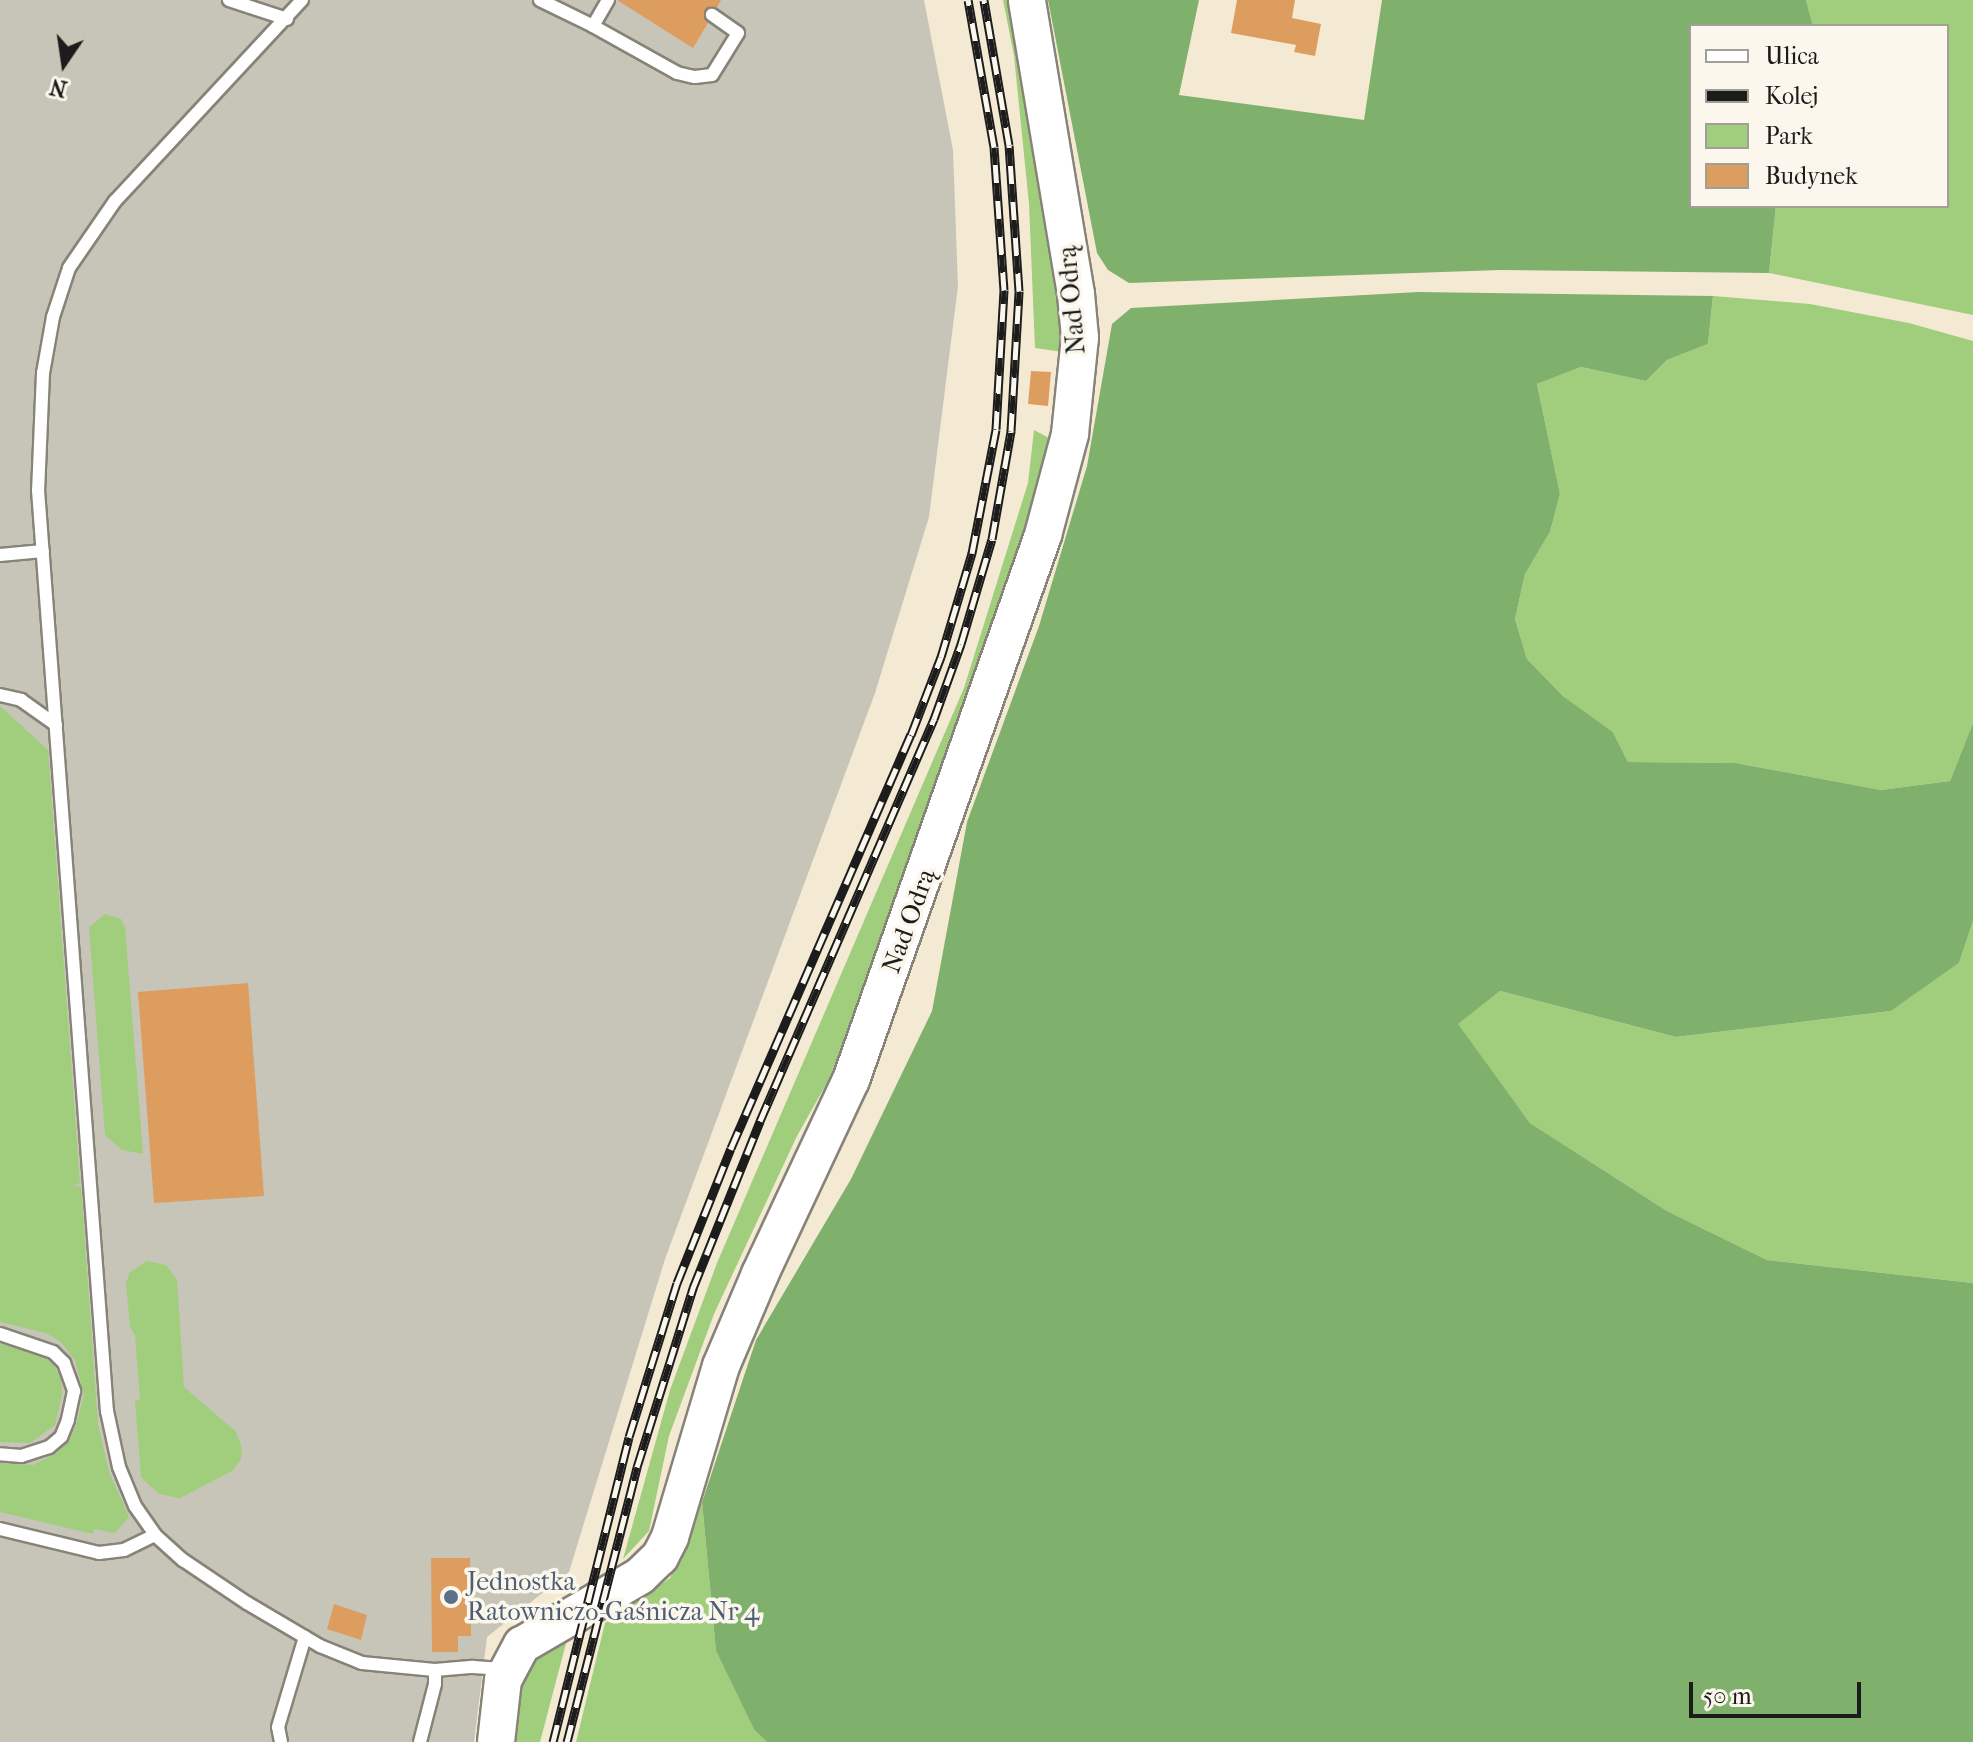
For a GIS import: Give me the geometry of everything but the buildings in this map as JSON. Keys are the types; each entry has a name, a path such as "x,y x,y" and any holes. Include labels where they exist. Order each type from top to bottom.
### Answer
{"street":[{"name":"Nad Odrą","path":"496,1742 501,1685 507,1669 527,1640 640,1576 666,1546 721,1366 857,1067 1043,535 1070,434 1080,338 1072,268 1027,0"}],"lane":[{"path":"229,0 287,19"},
{"path":"302,0 115,201 69,268 53,317 41,401 38,490 107,1411 119,1467 135,1506 155,1535 207,1577 305,1637 362,1663 435,1670 473,1667 507,1669"},
{"path":"540,0 677,73 695,77 712,75 738,33 712,15"},
{"path":"593,26 608,0"},
{"path":"0,555 43,551"},
{"path":"0,695 21,700 56,725"},
{"path":"0,1334 53,1352 64,1363 74,1391 61,1437 49,1447 21,1456 0,1454"},
{"path":"0,1529 99,1553 124,1550 155,1535"},
{"path":"281,1742 278,1727 305,1637"},
{"path":"420,1742 435,1684 435,1670"}],"shaded area":[{"path":"0,0 924,0 953,150 958,286 929,517 875,693 665,1259 569,1572 487,1637 474,1742 0,1742"}],"green space":[{"path":"1003,0 1017,0 1057,279 1063,352 1035,348 1029,204 1014,56"},
{"path":"1048,0 1199,0 1179,95 1364,120 1382,0 1806,0 1812,24 1689,24 1689,208 1776,208 1769,273 1500,270 1129,283 1108,270 1097,253"},
{"path":"1806,0 1973,0 1973,315 1769,273 1776,208 1949,208 1949,24 1812,24"},
{"path":"1418,292 1713,296 1708,344 1667,360 1646,381 1581,367 1537,384 1560,494 1550,532 1525,574 1515,619 1527,659 1563,696 1613,732 1628,762 1736,763 1881,790 1950,781 1973,723 1973,921 1959,963 1891,1011 1676,1037 1500,991 1458,1024 1530,1123 1667,1211 1767,1260 1973,1283 1973,1742 767,1742 754,1729 716,1651 702,1502 756,1340 851,1179 932,1011 967,822 1039,626 1087,466 1112,324 1131,308"},
{"path":"1713,296 1810,304 1909,323 1973,341 1973,723 1950,781 1881,790 1736,763 1628,762 1613,732 1563,696 1527,659 1515,619 1525,574 1550,532 1560,494 1537,384 1581,367 1646,381 1667,360 1708,344"},
{"path":"1034,430 1053,440 1027,547 895,916 828,1081 797,1136 714,1314 669,1436 649,1531 623,1559 670,1390 717,1263 964,688 1028,483"},
{"path":"0,706 48,750 80,1184 73,1185 81,1187 98,1425 109,1472 129,1517 115,1533 94,1529 93,1534 0,1512 0,1463 33,1465 57,1453 69,1441 76,1426 84,1395 75,1360 61,1342 46,1333 0,1322"},
{"path":"105,914 121,919 125,927 143,1154 122,1150 105,1135 89,927"},
{"path":"1973,921 1973,1283 1767,1260 1667,1211 1530,1123 1457,1024 1500,991 1676,1037 1891,1011 1959,963"},
{"path":"147,1261 166,1265 177,1280 184,1387 236,1432 242,1448 241,1459 232,1471 180,1498 159,1494 141,1477 135,1401 140,1400 135,1335 130,1327 126,1283 130,1272"},
{"path":"0,1344 41,1355 54,1365 61,1380 62,1394 55,1425 30,1443 0,1442"},
{"path":"702,1502 716,1651 754,1728 767,1742 576,1742 605,1623 670,1578"},
{"path":"569,1632 540,1742 510,1742 518,1675 536,1650"}],"railway":[{"path":"553,1742 629,1437 677,1283 731,1148 911,735 941,657 972,553 996,429 1004,290 994,147 968,0"},
{"path":"567,1742 637,1467 693,1288 760,1121 934,719 961,644 992,539 1011,431 1019,291 1009,145 984,0"}],"place":[{"name":"Jednostka Ratowniczo-Gaśnicza Nr 4","path":"451,1597"}]}
